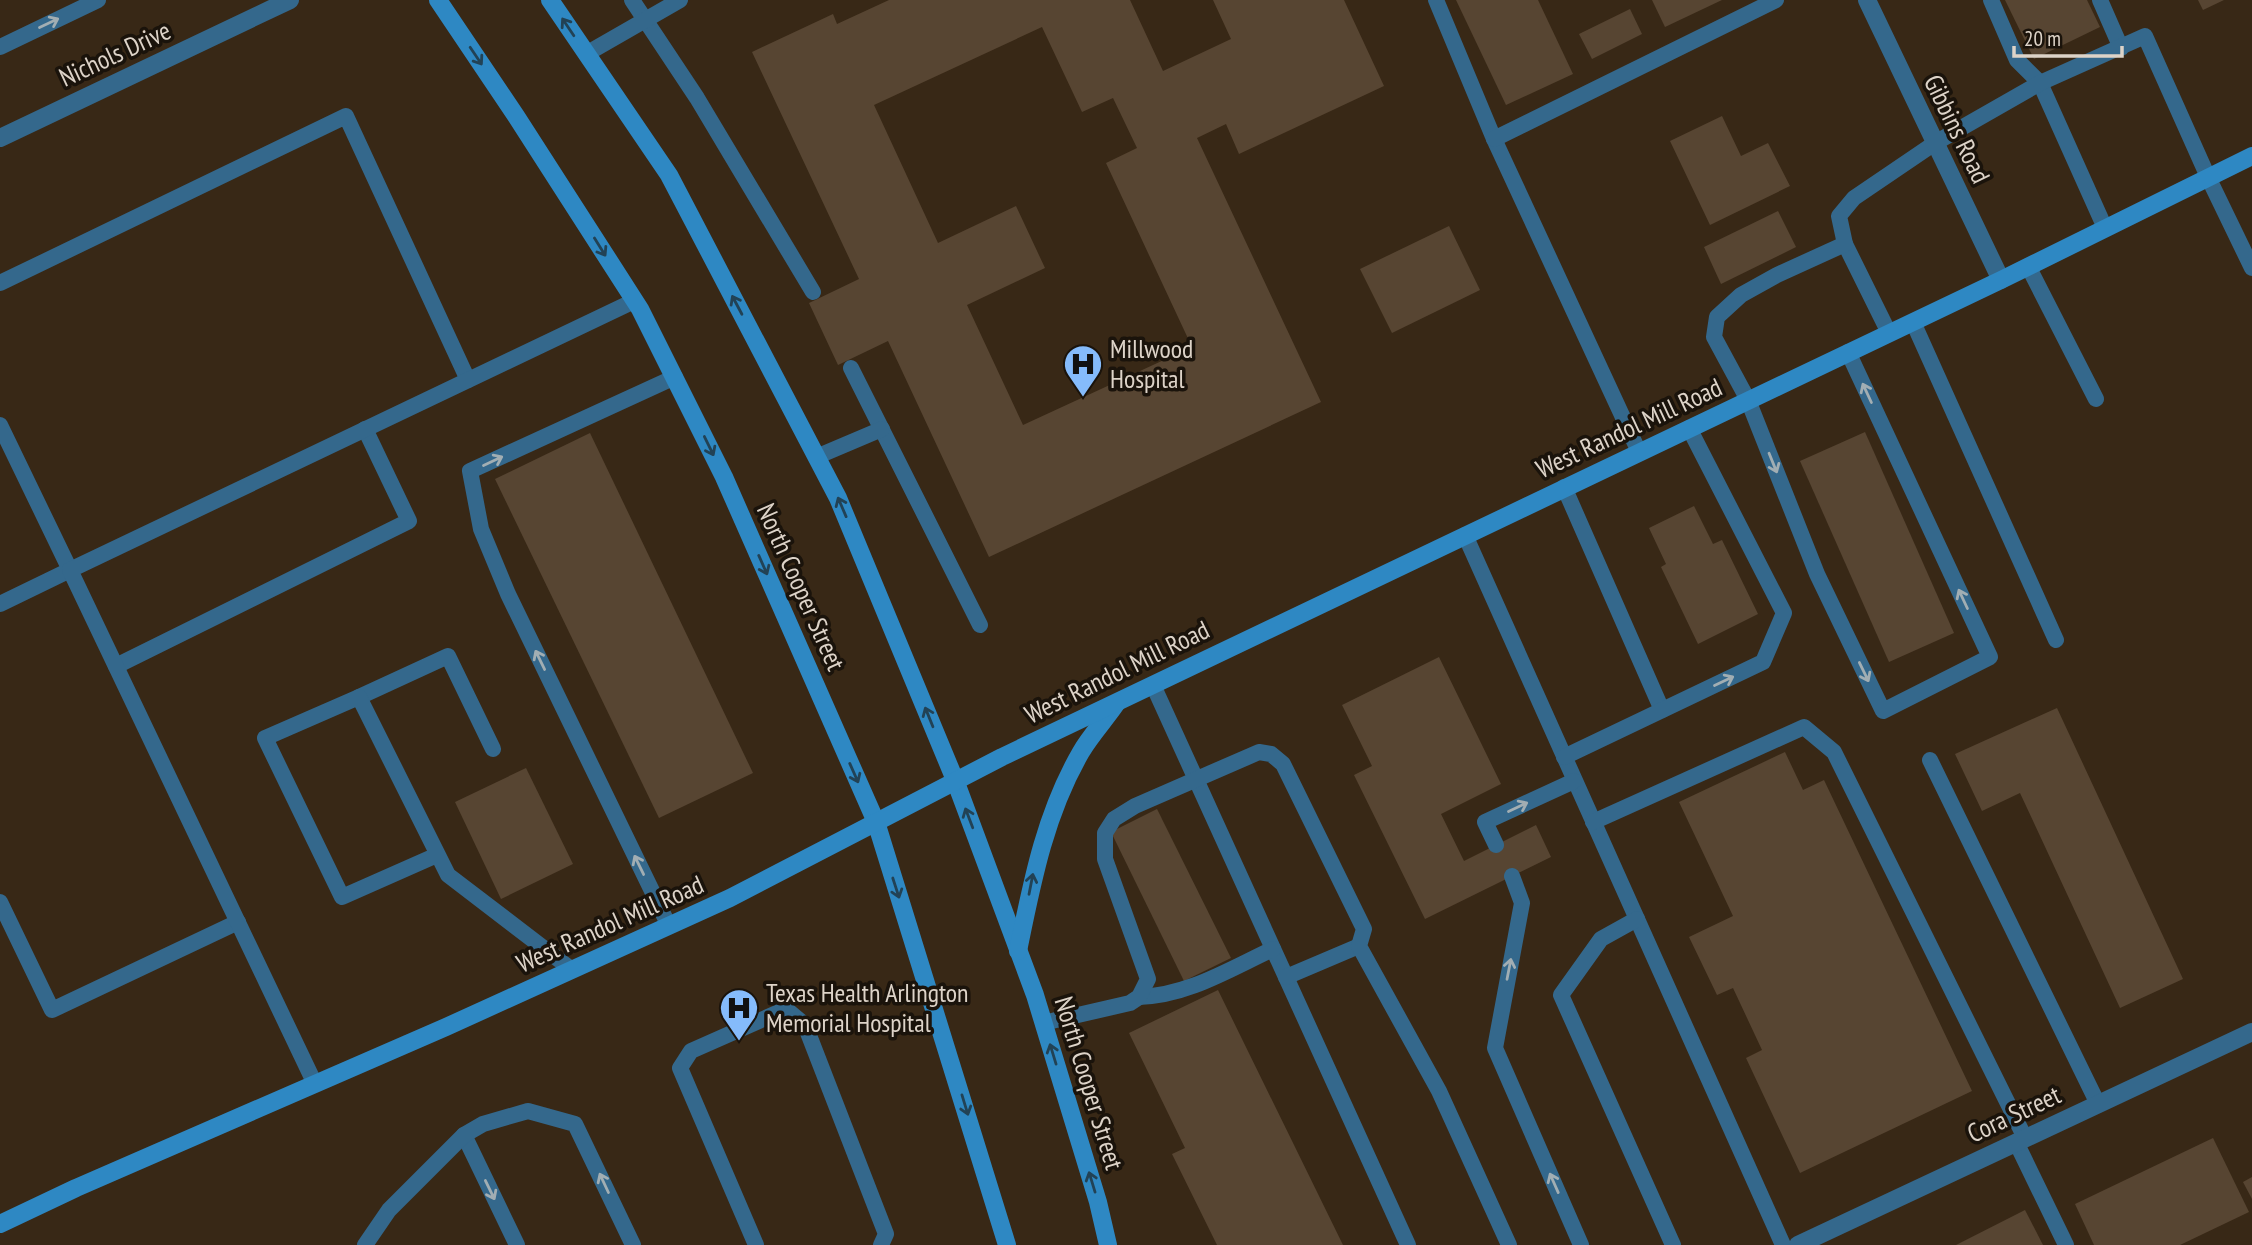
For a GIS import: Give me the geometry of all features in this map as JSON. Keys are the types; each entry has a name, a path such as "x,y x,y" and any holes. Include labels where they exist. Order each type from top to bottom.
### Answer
{"main road":[{"name":"North Cooper Street","path":"438,0 634,301 676,377 724,477 876,822 1007,1245"},
{"name":"North Cooper Street","path":"550,0 669,175 838,498 955,780 1018,951 1098,1202 1108,1245"},
{"name":"West Randol Mill Road","path":"0,1224 669,926 799,864 955,780 2001,280 2252,156"},
{"path":"1018,951 1034,869 1056,802 1082,751 1119,701"}],"street":[{"name":"Nichols Drive","path":"0,138 290,0"},
{"name":"Gibbins Road","path":"1867,0 2001,280"},
{"name":"Cora Street","path":"1798,1245 2252,1032"}],"lane":[{"path":"0,47 98,0"},
{"path":"632,0 697,98 813,292"},
{"path":"586,54 680,0"},
{"path":"1436,0 1494,139 1639,452"},
{"path":"1494,139 1776,0"},
{"path":"1991,0 2017,60 2040,83 2105,228"},
{"path":"2100,0 2121,48"},
{"path":"1888,333 1845,244 1839,216 1854,198 1935,143 2040,83 2145,36 2252,268"},
{"path":"0,283 346,116 468,380"},
{"path":"1845,244 1777,275 1741,295 1717,317 1714,337 1748,400 1817,574 1883,711 1990,656 1848,352"},
{"path":"2028,266 2096,399"},
{"path":"0,604 634,301"},
{"path":"1913,322 2056,640"},
{"path":"851,368 980,625"},
{"path":"669,926 508,594 481,529 470,471 676,377"},
{"path":"0,425 315,1084"},
{"path":"1564,757 1763,662 1784,613 1689,428"},
{"path":"116,666 409,521 365,429"},
{"path":"816,457 882,429"},
{"path":"1564,487 1662,710"},
{"path":"1465,535 1783,1245"},
{"path":"437,855 342,897 265,738 448,656 493,749"},
{"path":"1153,685 1408,1245"},
{"path":"359,696 448,875 571,969"},
{"path":"1593,822 1804,727 1833,752 2020,1140 2066,1245"},
{"path":"1139,998 1148,979 1105,859 1105,833 1114,819 1135,806 1259,751 1271,754 1283,764 1364,929 1359,946 1439,1091 1509,1245"},
{"path":"1930,760 2098,1104"},
{"path":"1496,845 1485,822 1574,780"},
{"path":"1512,876 1522,903 1494,1048 1581,1245"},
{"path":"0,902 52,1010 238,922"},
{"path":"1637,919 1601,939 1560,995 1673,1245"},
{"path":"1286,976 1359,946"},
{"path":"1043,1023 1130,1003 1139,998 1161,997 1180,992 1273,948"},
{"path":"756,1245 680,1068 691,1051 786,1009 805,1025 886,1234 881,1245"},
{"path":"365,1245 389,1210 464,1135 484,1124 528,1111 575,1124 633,1245"},
{"path":"464,1135 517,1245"}],"building":[{"path":"889,0 1130,0 1163,71 1231,39 1213,0 1344,0 1384,86 1239,154 1226,124 1197,138 1321,402 989,557 888,341 838,365 809,303 859,279 752,52 833,14 837,24","holes":["1042,27 1082,112 1113,98 1137,148 1106,163 1192,347 1023,425 967,305 1045,268 1016,206 938,243 874,105"]},
{"path":"1456,0 1538,0 1573,74 1506,105"},
{"path":"1652,0 1722,0 1665,27"},
{"path":"2005,0 2087,0 2100,27 2034,59"},
{"path":"2198,0 2224,0 2203,10"},
{"path":"1630,9 1642,34 1592,59 1579,34"},
{"path":"1722,116 1741,156 1768,143 1790,186 1710,225 1670,141"},
{"path":"1778,211 1796,247 1721,284 1704,247"},
{"path":"1449,226 1480,290 1392,333 1360,269"},
{"path":"1865,432 1954,633 1889,662 1800,461"},
{"path":"590,433 753,773 659,818 495,479"},
{"path":"1694,506 1713,544 1722,540 1758,614 1698,644 1661,567 1666,564 1649,528"},
{"path":"1439,657 1501,784 1441,814 1464,861 1536,825 1551,857 1425,919 1354,775 1372,766 1342,705"},
{"path":"2057,708 2183,979 2120,1008 2020,793 1982,811 1955,754"},
{"path":"1785,752 1803,790 1824,780 1972,1091 1800,1173 1746,1058 1762,1050 1733,988 1717,995 1689,937 1733,916 1679,802"},
{"path":"526,768 573,864 501,899 455,802"},
{"path":"1157,809 1231,958 1184,981 1111,832"},
{"path":"1218,990 1343,1245 1217,1245 1172,1154 1185,1148 1129,1033"},
{"path":"2213,1138 2249,1212 2180,1245 2094,1245 2075,1204"},
{"path":"2252,1177 2252,1199 2243,1182"},
{"path":"2025,1210 2043,1245 1956,1245"}],"place":[{"name":"Millwood Hospital","path":"1083,398"},
{"name":"Texas Health Arlington Memorial Hospital","path":"739,1042"}]}
